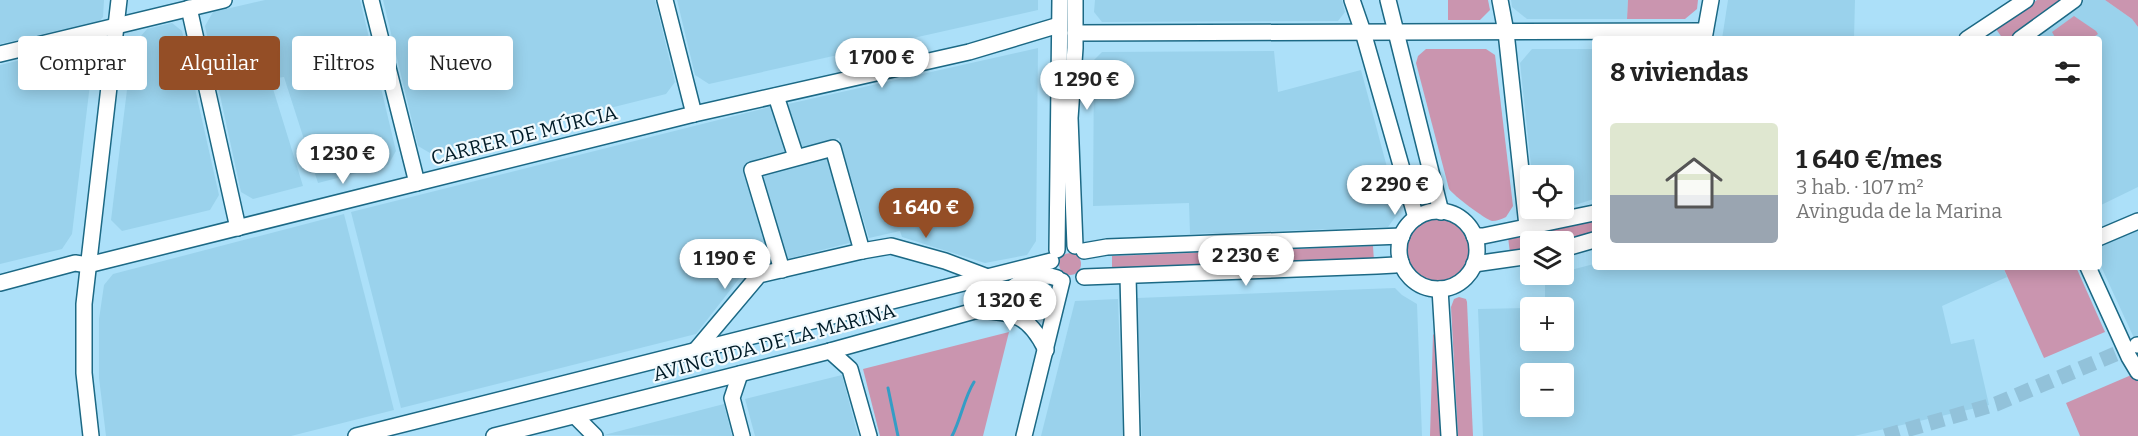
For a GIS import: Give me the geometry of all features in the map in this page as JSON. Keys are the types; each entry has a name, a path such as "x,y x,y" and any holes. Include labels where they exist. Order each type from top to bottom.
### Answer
{"street":[{"path":"91,436 84,372 84,304 119,0"},
{"path":"0,54 224,0"},
{"path":"370,0 417,183"},
{"path":"665,0 694,114"},
{"path":"1060,0 1052,270 1060,279 1070,283 1084,277 1089,267 1089,261 1079,248 1070,118 1075,0"},
{"path":"1352,0 1416,218"},
{"path":"1388,0 1440,212"},
{"path":"1500,0 1506,32 1527,226"},
{"path":"1075,33 1506,32 1705,35 1711,0"},
{"path":"1972,36 2026,0"},
{"path":"2024,36 2074,0"},
{"path":"189,8 238,228"},
{"name":"CARRER DE MÚRCIA","path":"0,283 75,263 88,265 694,114 969,52 1059,25"},
{"path":"776,96 796,157"},
{"path":"782,270 752,170 833,148 862,251"},
{"path":"1440,212 1449,213 1460,219 1474,236 1476,250 1474,264 1463,280 1440,289 1425,287 1414,281 1406,273 1399,251 1402,236 1409,224 1428,213 1440,212"},
{"path":"1474,236 1592,213"},
{"path":"2102,236 2138,221"},
{"path":"1054,255 1065,246 1079,248 1402,236"},
{"path":"1574,246 1592,241"},
{"name":"AVINGUDA DE LA MARINA","path":"695,351 759,275 891,246 945,261 985,276"},
{"name":"AVINGUDA DE LA MARINA","path":"356,436 985,276 1054,255"},
{"path":"1474,264 1520,257"},
{"path":"1084,277 1377,266 1395,265 1401,262"},
{"path":"2090,270 2135,349 2138,372"},
{"name":"AVINGUDA DE LA MARINA","path":"494,436 830,351 978,310 1027,278 1050,276 1060,279"},
{"path":"1128,276 1132,436"},
{"path":"1024,436 1046,350 1060,279"},
{"path":"1440,289 1449,436"},
{"path":"978,310 1005,312 1023,319 1036,330 1046,350"},
{"path":"850,369 863,342"},
{"path":"830,351 850,369 869,436"},
{"path":"740,374 732,398 742,436"},
{"path":"712,381 732,398"},
{"path":"574,416 595,435 605,408"}],"shaded area":[{"path":"0,0 104,0 103,17 96,25 35,36 18,36 18,40 0,44"},
{"path":"265,0 360,0 369,36 292,36 292,90 381,90 396,151 388,165 318,183 284,77 280,78 280,36 207,36 205,26 213,12"},
{"path":"383,0 655,0 675,82 666,94 430,153 418,146 396,54 396,36 392,36"},
{"path":"677,0 1038,0 1038,10 709,84 695,75"},
{"path":"1095,0 1342,0 1345,12 1338,21 1102,22 1094,12"},
{"path":"1448,0 1488,0 1490,10 1480,20 1448,20"},
{"path":"1511,0 1628,0 1627,19 1527,19 1512,7"},
{"path":"1628,0 1698,0 1697,9 1685,19 1627,19"},
{"path":"1728,0 1855,0 1854,36 1722,36"},
{"path":"2037,0 2064,0 2013,36 2001,36 1996,29"},
{"path":"2082,0 2105,0 2132,19 2138,27 2138,187 2102,205 2102,36 2034,36"},
{"path":"2105,0 2138,0 2138,27 2132,19"},
{"path":"2074,16 2098,34 2095,36 2054,36 2052,32"},
{"path":"172,23 182,31 183,36 159,36 159,90 195,90 219,195 210,210 122,231 111,220 127,90 147,90 147,36 141,36 147,29"},
{"path":"1038,48 1036,241 1027,255 985,263 902,237 900,231 869,238 839,138 802,149 788,104"},
{"path":"1426,49 1486,49 1495,55 1513,206 1504,218 1489,220 1449,189 1416,63 1418,56"},
{"path":"1532,49 1592,49 1592,200 1574,205 1574,165 1531,165 1520,63"},
{"path":"1274,51 1278,92 1361,70 1399,212 1388,227 1190,234 1189,203 1093,206 1094,60 1102,52"},
{"path":"18,61 18,90 89,90 72,234 62,249 0,264 0,65"},
{"path":"219,90 273,90 303,186 253,199 241,192"},
{"path":"774,106 788,153 745,166 773,262 741,270 742,275 696,334 401,408 351,212"},
{"path":"828,156 853,242 787,259 763,175"},
{"path":"344,214 394,410 291,436 106,436 99,378 99,319 104,285 113,274"},
{"path":"1439,216 1452,219 1463,226 1470,237 1473,250 1470,263 1463,274 1452,281 1439,284 1426,281 1415,274 1408,263 1405,250 1408,237 1415,226 1426,219"},
{"path":"1592,219 1592,235 1574,240 1574,231 1544,231"},
{"path":"2138,224 2138,337 2134,338 2102,269 2102,240"},
{"path":"1520,235 1520,251 1510,253 1508,237"},
{"path":"1373,246 1374,261 1112,270 1112,256"},
{"path":"1070,253 1078,256 1081,264 1078,272 1070,275 1062,272 1059,264 1062,256"},
{"path":"1592,265 1592,270 2004,270 2007,277 1942,306 1951,344 1974,339 1989,405 1854,436 1483,436 1478,309 1520,308 1520,351 1574,351 1574,297 1545,297 1545,285 1574,285 1574,269"},
{"path":"2004,270 2077,270 2105,332 2044,358"},
{"path":"1395,288 1417,304 1422,436 1142,436 1137,298"},
{"path":"1459,297 1466,299 1467,302 1473,436 1458,436 1451,307 1454,299"},
{"path":"1118,299 1123,436 1041,436 1075,301"},
{"path":"1009,332 983,436 880,436 863,369"},
{"path":"1433,334 1435,336 1441,436 1430,436"},
{"path":"2136,373 2138,378 2138,436 2080,436 2066,403"},
{"path":"842,375 858,436 755,436 745,399"},
{"path":"724,404 732,436 604,435"}],"waterway":[{"path":"952,436 974,382"},
{"path":"888,388 898,436"}],"tunnel":[{"path":"1885,436 1996,404 2137,345"}]}
